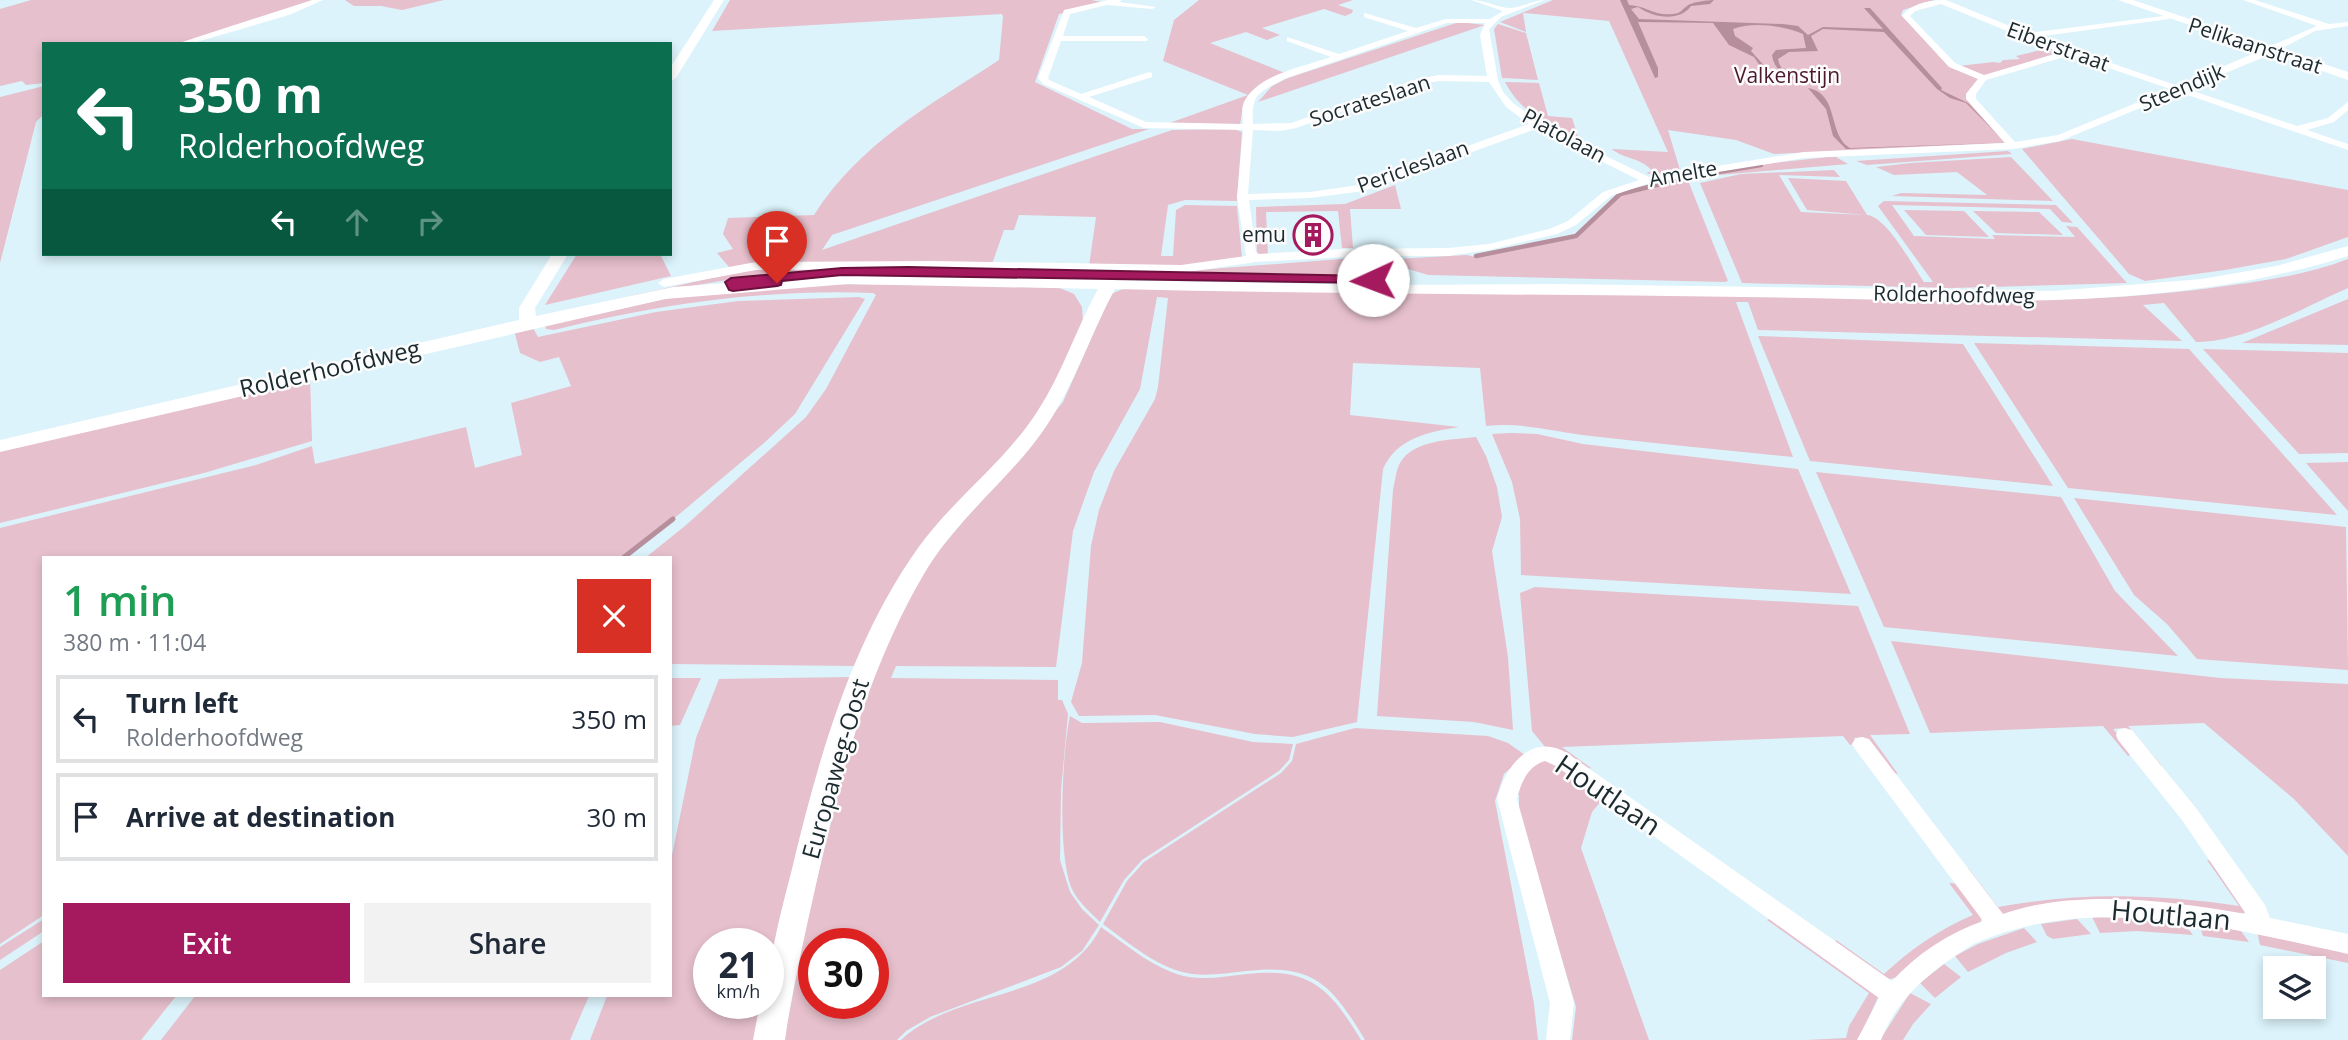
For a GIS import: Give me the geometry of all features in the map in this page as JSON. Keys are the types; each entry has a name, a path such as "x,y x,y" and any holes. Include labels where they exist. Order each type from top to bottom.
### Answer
{"main road":[{"path":"672,75 719,0"},
{"name":"Pelikaanstraat","path":"2123,0 2348,76"},
{"name":"Rolderhoofdweg","path":"0,446 663,289 730,280 1099,281 1955,296 2099,294 2224,281 2290,268 2348,251"},
{"path":"528,323 527,308 559,256"},
{"name":"Europaweg-Oost","path":"769,1040 774,1009 847,712 874,642 915,569 949,526 1033,431 1060,393 1082,346 1093,313 1087,307 1084,295 1099,281"}],"street":[{"path":"187,42 286,13 319,0"},
{"path":"1475,0 1510,10"},
{"path":"1256,258 1250,253 1242,197 1248,128 1247,106 1257,90 1274,80 1416,32 1454,20 1489,21 1510,10 1541,0"},
{"path":"2247,0 2326,26"},
{"path":"1940,1 1912,9 1906,16 1952,65 1983,78"},
{"name":"Eiberstraat","path":"1940,1 2070,53 2348,147"},
{"path":"1144,39 1058,38 1067,12 1114,2 1152,7"},
{"path":"1367,15 1416,32"},
{"path":"2026,36 2169,17"},
{"name":"Platolaan","path":"1489,21 1484,31 1493,79 1504,100 1538,125 1648,180"},
{"name":"Steendijk","path":"2013,146 2060,138 2270,51 2313,29 2348,24"},
{"name":"Socrateslaan","path":"1058,38 1043,78 1144,125 1248,128 1293,126 1428,79 1493,79"},
{"path":"1290,39 1338,57"},
{"path":"2013,146 1971,99 1971,94 1983,78 2070,53"},
{"path":"1080,97 1150,75"},
{"path":"2298,130 2331,120 2348,105"},
{"path":"2331,120 2348,125"},
{"name":"Pericleslaan","path":"1242,197 1303,196 1376,184 1493,137 1538,125"},
{"name":"Amelte","path":"730,280 756,266 932,265 1172,270 1256,258 1448,252 1526,241 1572,223 1607,194 1648,180 1804,155 2013,146"},
{"path":"1368,254 1375,286"},
{"name":"Houtlaan","path":"2124,736 2189,814 2257,912 2262,925"},
{"path":"1862,744 1998,924"},
{"name":"Houtlaan","path":"1558,1040 1562,1003 1507,799 1514,774 1524,764 1544,754 1553,755 1577,771 1892,994"},
{"name":"Houtlaan","path":"1869,1040 1892,994 1936,953 1998,924 2085,909 2177,912 2262,925 2348,944"}],"green space":[{"path":"31,0 315,0 292,10 184,42 42,42 42,83 26,85 22,81 0,86 0,9"},
{"path":"345,0 444,0 402,10 381,6 354,6"},
{"path":"730,0 1091,0 1108,3 1059,14 1035,82 1132,129 1149,129 832,235 822,250 1172,130 1234,129 1242,132 1237,201 1185,200 1168,205 1161,256 1173,256 1176,210 1185,205 1237,206 1242,257 1173,267 1089,266 1096,217 1019,215 1014,230 1004,230 992,264 729,267 717,253 733,249 723,234 728,218 814,215 852,167 874,147 922,110 999,60 1003,17 1002,14 712,31"},
{"path":"1199,0 1353,0 1338,5 1353,10 1345,16 1324,9 1262,28 1280,35 1267,40 1246,32 1210,43 1285,73 1243,106 1240,125 1161,126 1248,95 1163,61 1174,20"},
{"name":"Valkenstijn","path":"1553,0 1934,0 1903,10 1901,15 1950,65 1978,79 1966,94 2005,143 1774,154 1736,140 1668,130 1680,170 1654,175 1646,173 1652,171 1648,166 1612,149 1668,152 1609,21 1523,13 1526,32 1500,22"},
{"path":"1459,22 1485,25 1258,102 1272,86 1288,78"},
{"path":"1498,24 1526,33 1538,80 1502,78 1494,29"},
{"path":"2049,48 2060,52 1984,76 1959,66 2020,59 2016,56"},
{"path":"1505,82 1539,83 1548,116 1572,118 1579,140 1547,124 1528,110"},
{"path":"42,86 42,116 36,122 0,263 0,97"},
{"path":"2072,139 2348,190 2348,237 2286,259 2145,281 2129,274 2022,149"},
{"path":"2008,151 2012,154 1867,165 1856,161"},
{"path":"1836,157 1848,164 1695,177 1773,163"},
{"path":"2011,157 2053,201 1892,196 1901,193 1987,195 1957,172 1894,175 1876,167 1911,163"},
{"path":"1834,170 1840,177 1779,175 1801,212 1866,215 1807,210 1788,178 1846,181 1867,215 1890,232 1924,282 1933,282 1878,206 1884,201 2056,205 2073,223 2062,222 2050,209 1892,205 1914,236 1995,239 1992,235 2075,237 2066,226 2077,227 2127,283 1951,288 1742,283 1700,183 1741,174"},
{"path":"1683,180 1689,183 1728,281 1428,275 1378,263 1377,260 1467,255 1476,257 1577,238 1620,196 1642,188"},
{"path":"1395,185 1401,209 1350,209 1353,248 1342,248 1338,211 1266,212 1268,256 1257,256 1256,207 1345,204"},
{"path":"1904,210 1964,211 1989,237 1926,235"},
{"path":"1973,211 2039,212 2063,235 1996,233"},
{"path":"576,256 661,256 671,276 545,305"},
{"path":"2348,259 2348,288 2254,330 2215,341 2196,342 2164,303 2143,305 2182,341 1758,330 1748,302 1736,302 1793,457 1616,439 1526,426 1486,426 1480,368 1353,363 1350,415 1459,427 1425,434 1405,443 1389,458 1383,469 1357,722 1293,737 1255,734 1155,715 1079,716 1071,702 1082,663 1091,546 1099,510 1114,471 1155,399 1158,387 1168,298 1157,297 1140,389 1094,472 1073,531 1056,667 896,666 891,678 1058,680 1058,700 1062,700 1068,714 1061,790 1060,860 1070,892 1082,909 1099,925 1082,951 1061,967 930,1017 906,1031 897,1040 784,1040 798,968 798,1019 889,1019 889,928 806,928 856,722 886,642 921,576 941,548 1063,402 1111,294 1123,289 1141,288 2039,300 2211,288 2314,270"},
{"path":"1357,260 1363,265 1351,271 1350,279 1171,272"},
{"path":"752,269 846,269 744,277 622,298"},
{"path":"806,284 1055,286 1074,294 1082,307 1083,324 1076,343 1036,417 902,574 854,666 672,664 672,556 648,556 685,526 806,417 826,389 876,295 832,292 752,296 672,306 554,330 546,329 545,325 684,295"},
{"path":"865,299 795,414 629,556 42,556 42,916 0,944 0,528 256,465 312,446 315,464 466,427 475,468 522,455 511,403 571,386 559,357 540,362 520,353 514,330 533,328 538,337 656,312 738,301"},
{"path":"2348,299 2348,345 2242,343"},
{"path":"1758,336 1963,344 2053,486 1810,461"},
{"path":"1974,343 2189,349 2337,515 2068,488"},
{"path":"2203,349 2348,353 2348,453 2299,454"},
{"path":"310,377 312,441 204,473 0,523 0,449"},
{"path":"1492,434 1537,434 1583,444 1798,469 1851,594 1521,575 1520,519 1512,482"},
{"path":"1476,437 1497,487 1502,517 1492,551 1508,657 1513,730 1474,722 1377,716 1393,490 1400,463 1414,449 1424,445"},
{"path":"2348,462 2348,511 2306,463"},
{"path":"1816,472 2061,497 2115,591 2178,656 1884,627"},
{"path":"2074,498 2346,527 2348,670 2197,659 2167,624 2134,595"},
{"path":"1535,587 1858,606 1910,734 1870,735 1898,774 1889,772 1863,737 1854,738 1857,743 1850,745 1843,736 1562,747 1591,768 1585,770 1546,748 1532,731 1520,593"},
{"path":"1891,641 2220,678 2348,684 2348,856 2294,799 2204,723 2128,726 2162,766 2152,763 2123,728 2113,729 2134,753 2128,756 2103,726 1930,733"},
{"path":"851,677 779,928 693,928 693,1019 761,1019 756,1040 590,1040 607,997 672,997 672,855 696,738 719,679"},
{"path":"672,678 701,678 680,725 672,726"},
{"path":"1070,716 1082,723 1160,722 1253,742 1293,744 1289,760 1279,771 1142,860 1124,880 1100,922 1081,903 1072,889 1064,853 1063,778"},
{"path":"1355,728 1488,736 1508,743 1525,755 1504,774 1495,801 1534,1004 1538,1040 1365,1040 1331,992 1305,975 1269,969 1206,975 1179,971 1144,954 1103,924 1127,881 1144,862 1281,773 1292,761 1296,744"},
{"path":"1545,758 1644,822 1638,827 1601,801 1592,812 1581,848 1649,1040 1572,1040 1576,1007 1519,814 1519,795 1513,793 1522,774"},
{"path":"2207,860 2218,862 2247,910 2244,913 2003,914 1963,872 1968,868 1998,907 2058,899 2118,896 2239,906"},
{"path":"1949,883 1960,884 1982,918 1980,923 1898,977 1886,980 1835,947 1836,940 1884,974 1926,941 1973,915"},
{"path":"1775,916 1878,997 1859,1040 1807,1040 1846,1038 1849,1026 1869,993 1767,920"},
{"path":"2092,917 2181,920 2193,935 2137,931 2100,933"},
{"path":"2077,919 2091,934 2053,939 2047,936 2041,924"},
{"path":"42,920 42,932 0,960 0,947"},
{"path":"2198,922 2238,927 2249,942 2203,936"},
{"path":"1101,927 1154,964 1177,974 1211,978 1269,973 1303,978 1328,995 1361,1040 901,1040 924,1023 951,1011 1036,982 1062,969 1084,952"},
{"path":"2024,928 2037,942 2006,953 1968,972 1955,956 1978,944"},
{"path":"2257,931 2348,950 2348,963 2326,958 2326,956 2260,945"},
{"path":"42,942 42,997 175,997 141,1040 0,1040 0,970"},
{"path":"1944,964 1961,977 1935,998 1920,983"},
{"path":"1910,993 1931,1004 1903,1040 1880,1040"},
{"path":"194,997 589,997 570,1040 161,1040"}],"shaded area":[{"path":"1620,0 1627,0 1629,5 1641,7 1655,12 1673,14 1692,3 1714,0 1710,4 1691,6 1680,14 1666,17 1651,14 1638,7 1631,9 1639,19 1783,24 1798,26 1808,35 1823,27 1883,29 1864,8 1870,8 1941,90 1968,103 1998,135 1966,103 1950,98 1937,89 1884,32 1823,29 1811,36 1818,51 1789,52 1778,59 1780,66 1789,75 1822,84 1819,85 1790,78 1774,63 1772,55 1776,50 1806,48 1803,34 1768,26 1750,25 1733,29 1735,36 1753,48 1751,51 1769,71 1787,84 1762,69 1754,57 1729,45 1713,23 1638,22 1658,68 1658,77 1655,78"},
{"path":"1808,88 1825,98 1838,134 1850,148 1997,143 1846,149 1833,136 1826,109"}],"waterway":[{"path":"1689,177 1761,165 1757,166"},
{"path":"1476,256 1576,236 1620,194 1681,179"},
{"path":"626,556 673,519"}],"place":[{"name":"emu","path":"1313,235"}],"route":[{"path":"777,283 733,287 731,282 842,271 1374,282 1373,280"}]}
